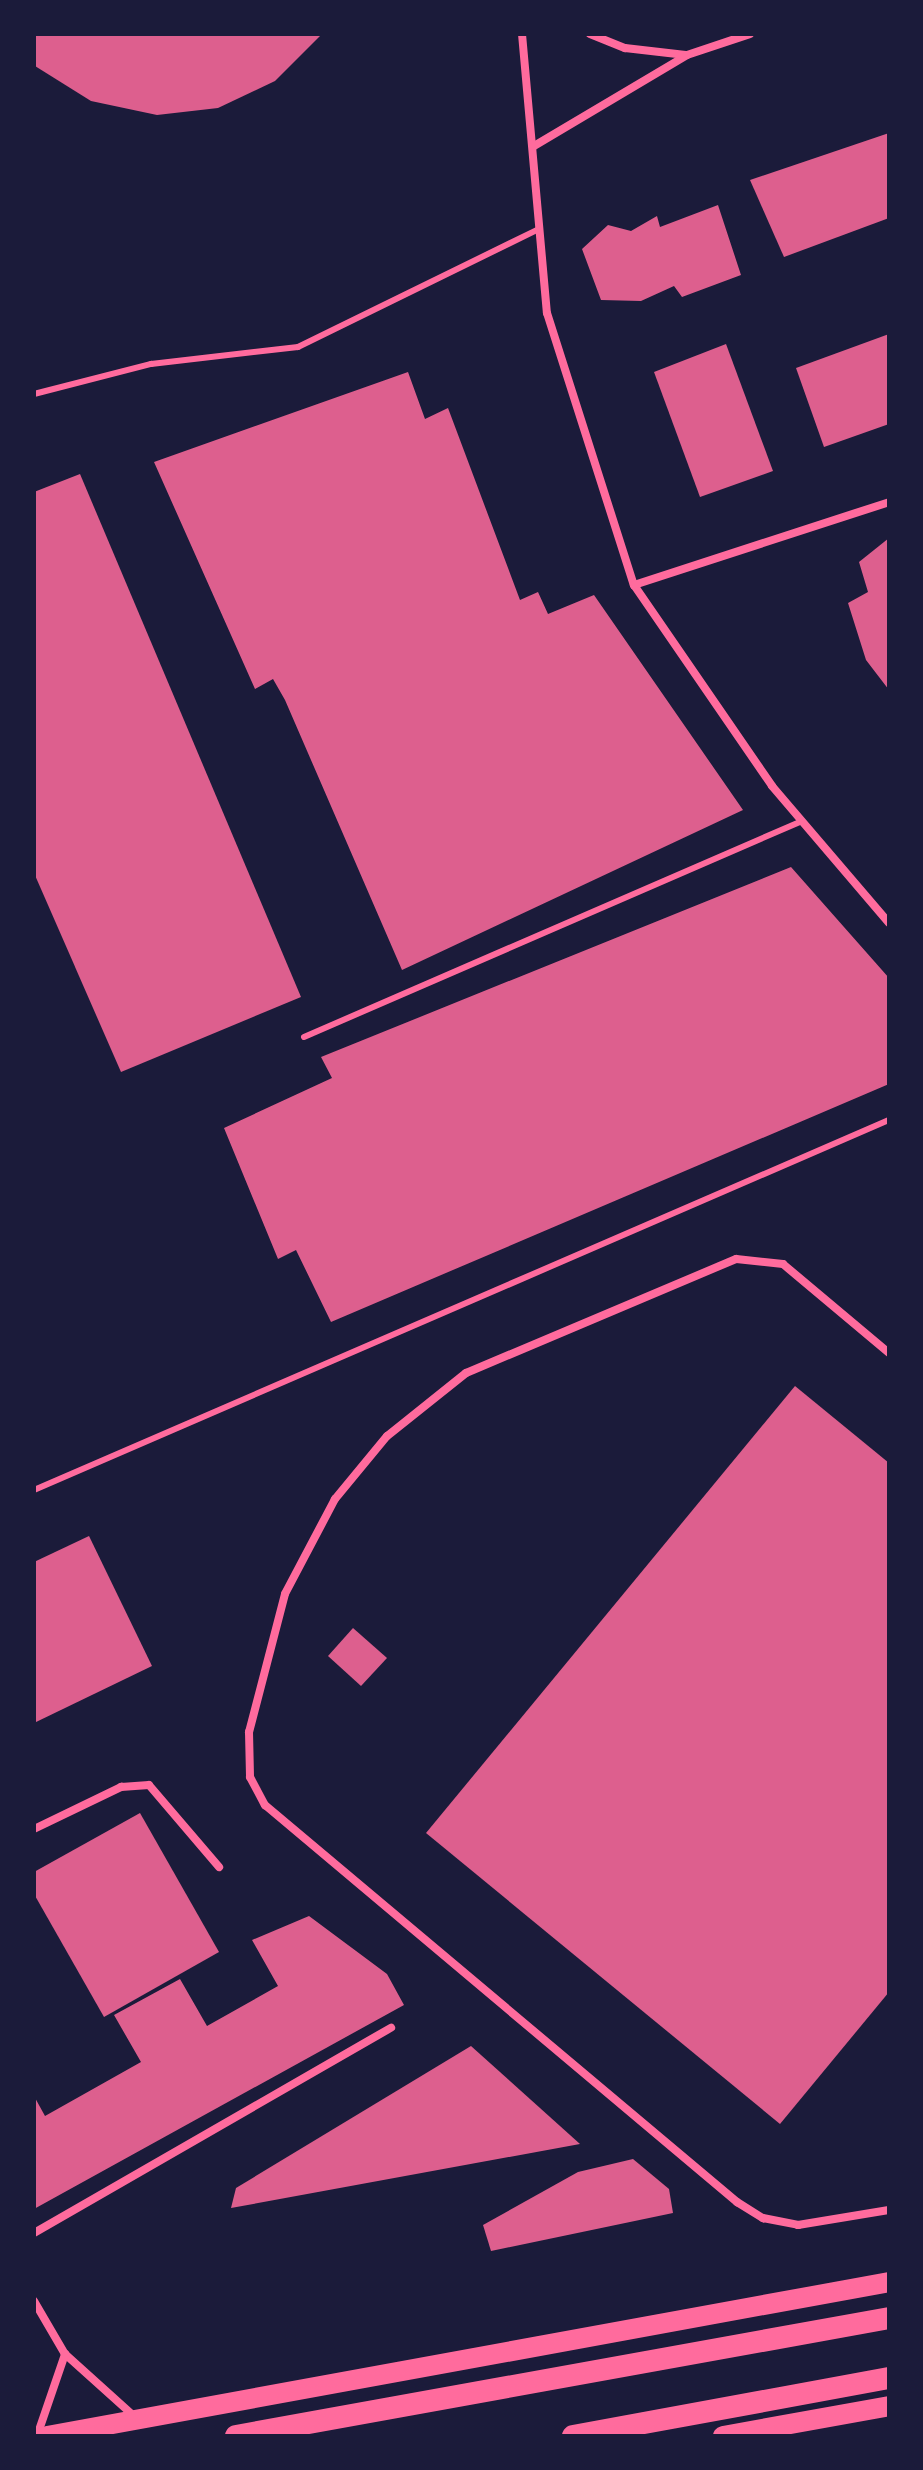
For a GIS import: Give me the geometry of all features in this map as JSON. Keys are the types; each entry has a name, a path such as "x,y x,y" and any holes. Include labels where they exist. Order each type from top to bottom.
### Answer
{"highway":[{"path":"236,2436 889,2318"},
{"path":"573,2436 889,2378"}],"main road":[{"path":"47,2436 889,2282"},
{"path":"726,2436 889,2406"}],"street":[{"path":"522,34 547,313 634,585 772,786 889,923"},
{"path":"590,34 625,48 687,55"},
{"path":"534,146 687,55 750,34"},
{"path":"634,585 889,502"},
{"path":"889,1353 783,1264 736,1259 466,1373 387,1436 335,1499 285,1594 249,1732 250,1777 265,1805 737,2202 763,2218 798,2225 889,2210"},
{"path":"34,1829 121,1787 149,1785 219,1867"},
{"path":"34,2233 391,2028"},
{"path":"34,2301 65,2354 139,2421"},
{"path":"37,2436 65,2354"}],"lane":[{"path":"34,394 151,364 298,347 539,229"},
{"path":"304,1037 802,821"},
{"path":"34,1490 889,1120"}],"building":[{"path":"34,34 322,34 275,81 218,108 157,115 91,101 35,66"},
{"path":"889,133 889,218 784,257 750,180"},
{"path":"718,205 741,275 682,297 674,286 641,301 601,300 582,249 608,225 631,231 657,216 660,227"},
{"path":"889,334 889,424 824,447 796,368"},
{"path":"726,344 773,471 700,497 654,372"},
{"path":"408,372 425,419 448,408 520,600 538,592 548,614 594,595 743,810 402,970 285,700 273,679 255,689 154,462"},
{"path":"80,474 301,997 121,1072 34,873 34,492"},
{"path":"889,538 889,690 866,660 848,603 868,592 859,562"},
{"path":"791,867 889,978 889,1084 331,1322 296,1250 278,1259 224,1128 332,1078 321,1057"},
{"path":"795,1386 889,1463 889,1992 780,2124 426,1833"},
{"path":"89,1536 152,1666 34,1723 34,1562"},
{"path":"353,1628 387,1658 361,1686 328,1656"},
{"path":"140,1813 219,1952 104,2017 34,1894 34,1872"},
{"path":"309,1916 387,1974 404,2005 34,2209 34,2096 45,2116 141,2062 114,2015 180,1979 207,2026 278,1986 252,1940"},
{"path":"471,2046 580,2144 231,2208 236,2188"},
{"path":"633,2159 669,2189 673,2213 491,2251 483,2225 578,2172"}]}
